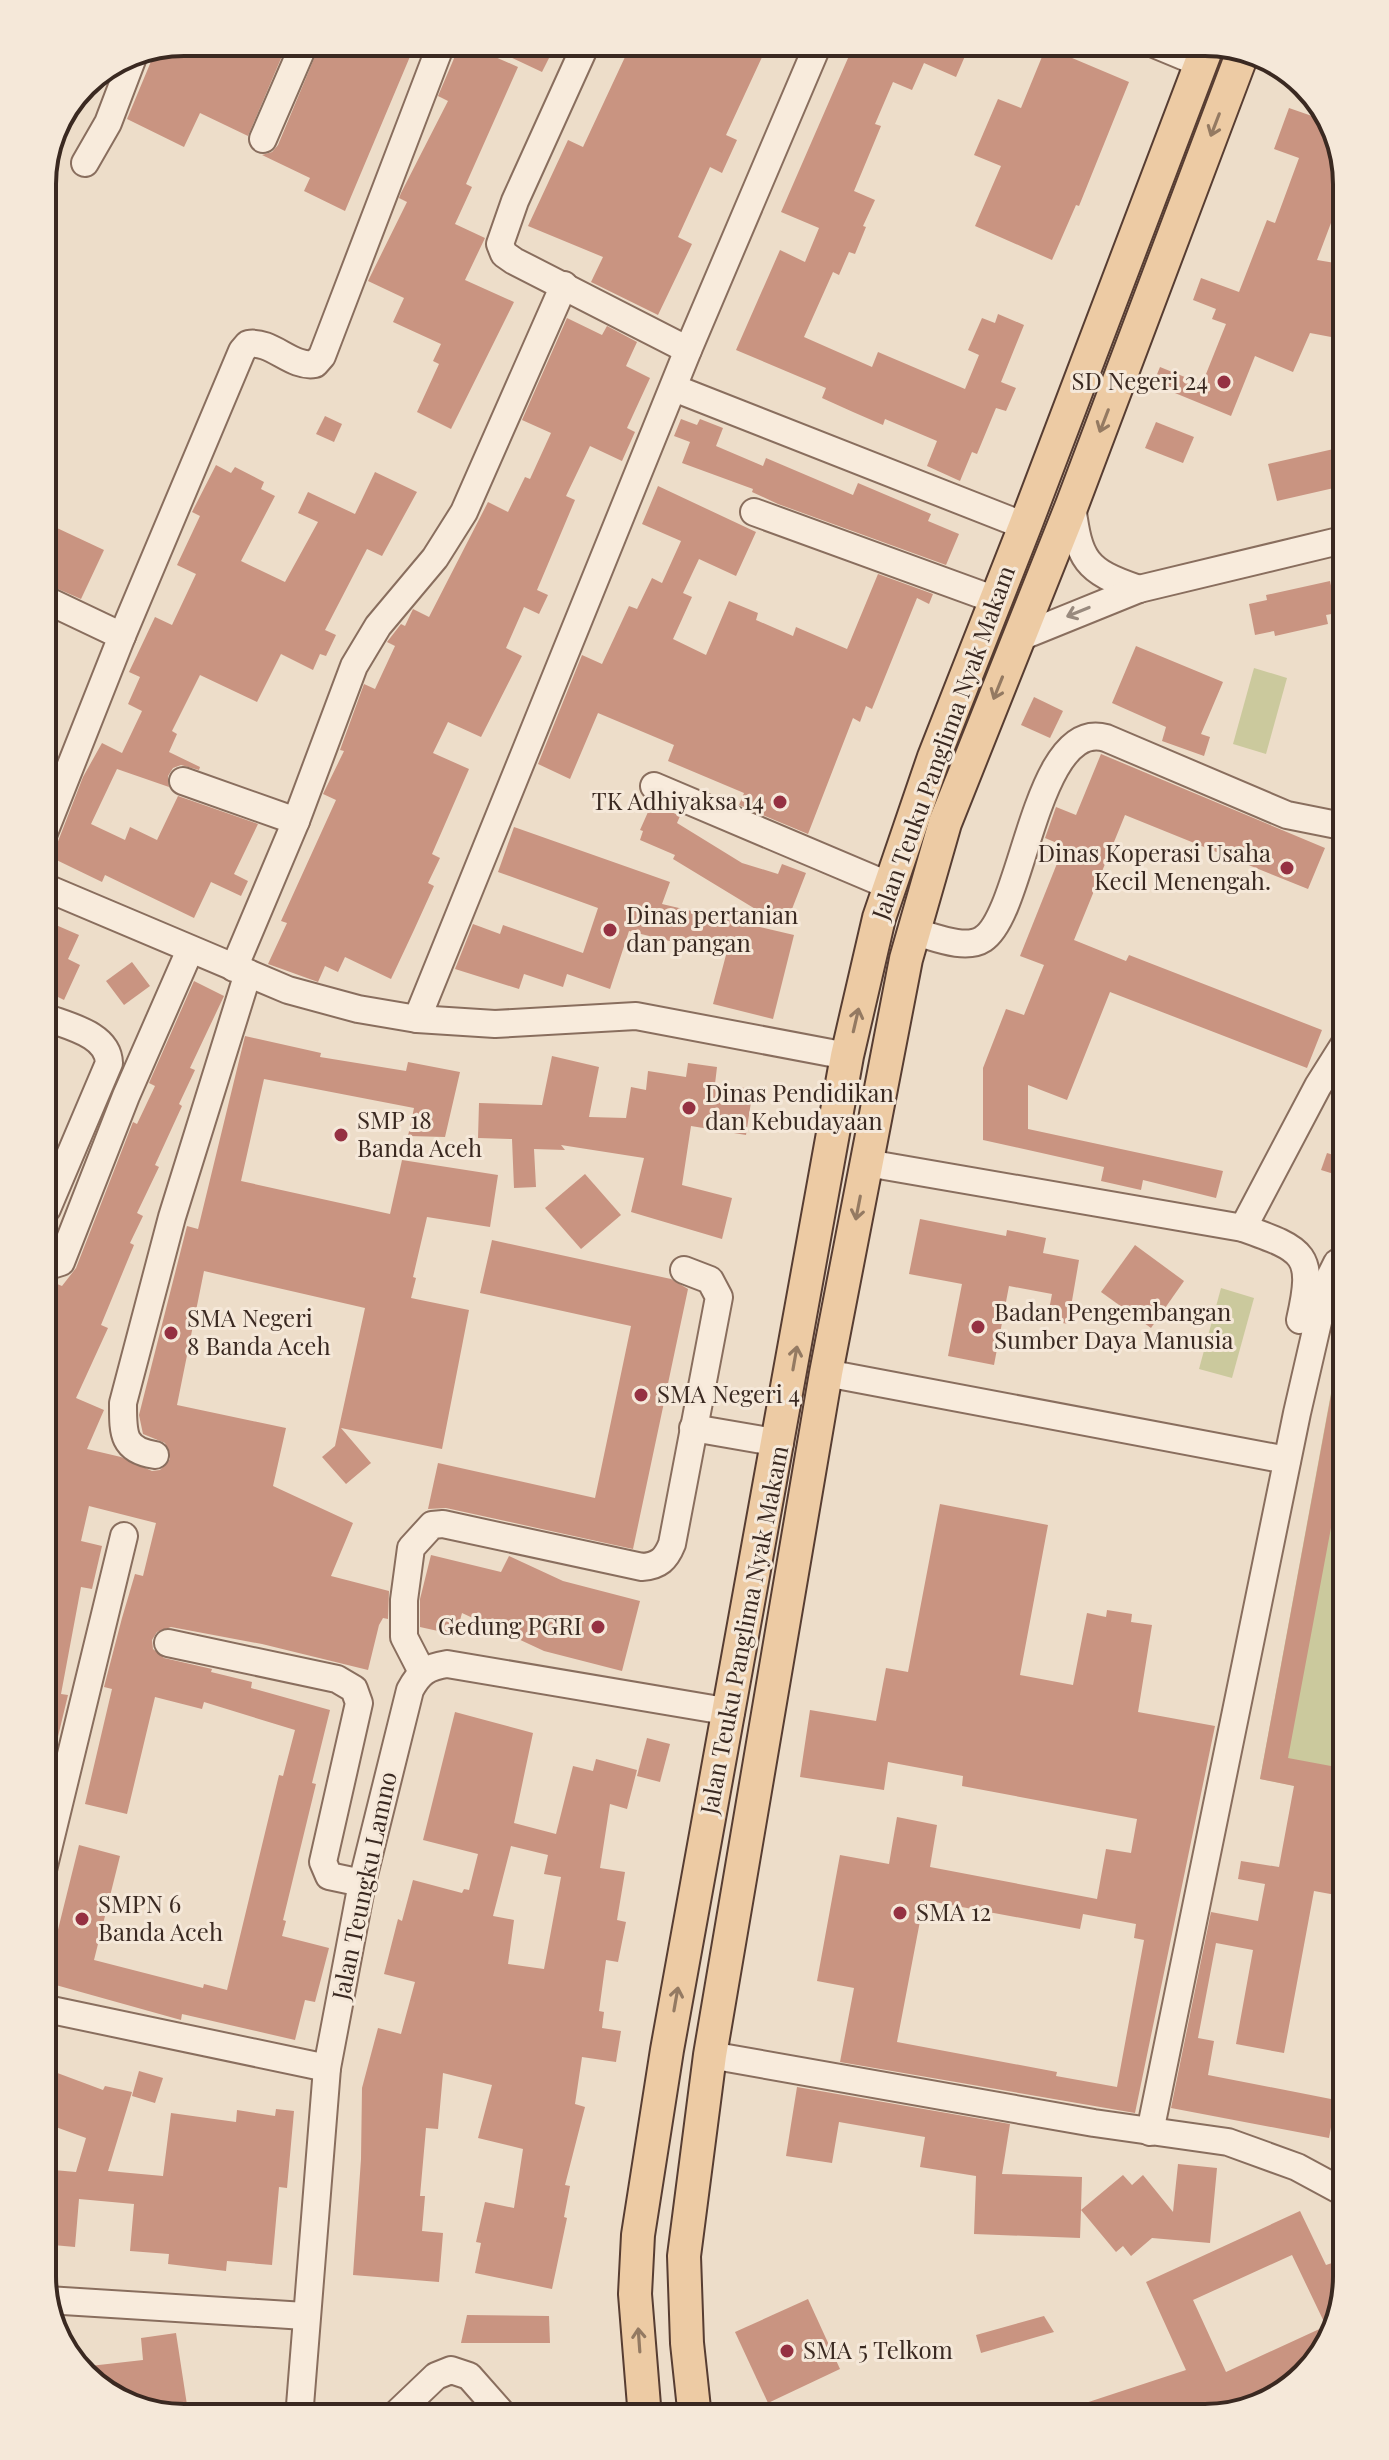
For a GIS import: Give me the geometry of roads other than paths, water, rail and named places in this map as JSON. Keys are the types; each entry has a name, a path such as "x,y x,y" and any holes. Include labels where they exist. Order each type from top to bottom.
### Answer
{"main road":[{"name":"Jalan Teuku Panglima Nyak Makam","path":"644,2404 635,2294 638,2235 667,2050 780,1443 847,1056 879,918 993,599 1025,526 1205,56"},
{"name":"Jalan Teuku Panglima Nyak Makam","path":"694,2404 684,2256 710,2055 826,1373 912,931 945,823 1072,505 1240,61"},
{"path":"667,2050 710,2055"}],"street":[{"path":"263,139 299,56"},
{"path":"56,803 122,636 242,351 248,344 258,343 304,364 315,364 322,356 437,56"},
{"path":"581,56 515,201 500,244 504,254 514,261 688,350"},
{"path":"417,1019 688,350 813,56"},
{"path":"85,163 108,123 128,70"},
{"path":"155,1455 140,1453 127,1444 123,1432 123,1403 241,971 354,666 378,626 435,558 464,512 564,285"},
{"path":"674,388 1025,526"},
{"path":"1072,505 1083,558 1098,573 1139,589"},
{"path":"754,512 993,599"},
{"path":"1018,638 1139,589 1333,542"},
{"path":"56,605 122,636"},
{"path":"912,931 968,944 985,938 997,922 1031,827 1064,752 1086,737 1106,738 1287,815 1333,824"},
{"path":"183,781 296,821"},
{"path":"654,786 890,886"},
{"path":"56,892 241,971 323,1000 417,1019 495,1024 636,1016 847,1056"},
{"path":"56,1264 61,1262 126,1096 190,950"},
{"path":"56,1022 102,1042 108,1051 109,1063 56,1188"},
{"path":"1243,1228 1333,1063"},
{"path":"867,1163 1243,1228 1297,1252 1308,1273 1279,1458 1150,2132"},
{"path":"684,1270 710,1280 719,1297 672,1544 656,1565 642,1567 443,1524 425,1529 411,1548 404,1637 422,1672 431,1666 447,1664 731,1712"},
{"path":"1279,1458 1327,1283 1333,1271"},
{"path":"826,1373 1279,1458"},
{"path":"693,1428 780,1443"},
{"path":"56,1816 124,1536"},
{"path":"168,1643 337,1679 354,1689 359,1703 323,1862 329,1876 362,1883"},
{"name":"Jalan Teungku Lamno","path":"300,2404 327,2068 362,1883 410,1690 422,1672"},
{"path":"56,2011 327,2068"},
{"path":"710,2055 1150,2132 1228,2142 1297,2167 1333,2186"},
{"path":"58,2301 305,2316"},
{"path":"407,2404 436,2376 451,2370 469,2376 494,2404"}],"place":[{"name":"SD Negeri 24","path":"1224,382"},
{"name":"TK Adhiyaksa 14","path":"780,802"},
{"name":"Dinas Koperasi Usaha Kecil Menengah.","path":"1287,868"},
{"name":"Dinas pertanian dan pangan","path":"610,930"},
{"name":"Dinas Pendidikan dan Kebudayaan","path":"689,1108"},
{"name":"SMP 18 Banda Aceh","path":"341,1135"},
{"name":"Badan Pengembangan Sumber Daya Manusia","path":"978,1327"},
{"name":"SMA Negeri 8 Banda Aceh","path":"171,1333"},
{"name":"SMA Negeri 4","path":"641,1395"},
{"name":"Gedung PGRI","path":"598,1627"},
{"name":"SMA 12","path":"900,1913"},
{"name":"SMPN 6 Banda Aceh","path":"82,1919"},
{"name":"SMA 5 Telkom","path":"787,2351"}]}
